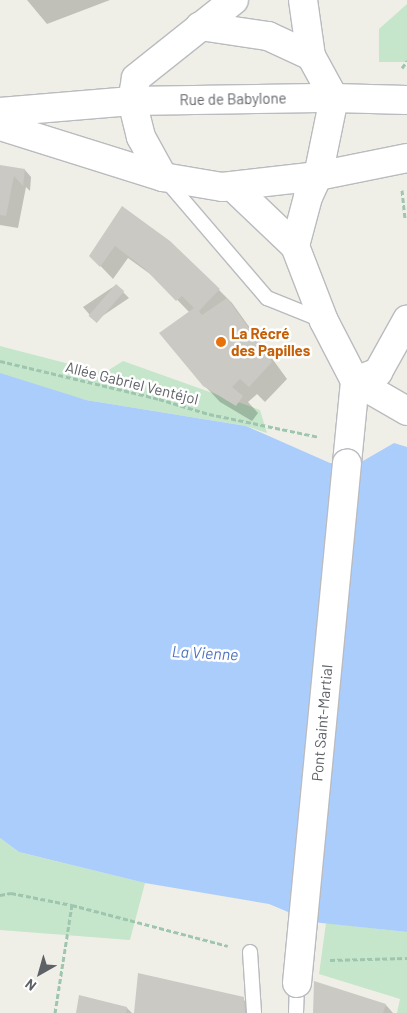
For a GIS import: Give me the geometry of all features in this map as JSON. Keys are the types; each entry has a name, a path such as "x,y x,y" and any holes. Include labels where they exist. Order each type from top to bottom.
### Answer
{"street":[{"path":"163,177 141,137 132,101 136,78 234,0"},
{"path":"295,246 308,197 318,176 334,98 311,56 303,0"},
{"path":"200,26 268,36 311,56"},
{"name":"Rue de Babylone","path":"0,112 132,101 334,98 407,100"},
{"path":"0,126 163,177 232,186 318,176 407,158"},
{"path":"232,186 295,246 324,321 355,381 407,412"},
{"path":"355,381 378,372 407,320"},
{"name":"Pont Saint-Martial","path":"297,983 355,381"}],"lane":[{"path":"163,177 267,298 324,321"},
{"path":"250,952 254,1013"},
{"path":"296,1013 297,983"}],"path":[{"name":"Allée Gabriel Ventéjol","path":"0,361 309,435"},
{"path":"0,895 11,893 72,905 250,952"},
{"path":"56,1013 72,905"},
{"path":"321,961 407,958"}],"green space":[{"path":"407,4 407,62 379,62 379,29"},
{"path":"0,346 104,373 123,361 260,410 267,433 246,426 86,400 0,377"},
{"path":"0,838 19,852 145,883 130,940 0,930"},
{"path":"326,923 407,932 407,1013 397,1013 400,999 319,974"}],"water":[{"name":"La Vienne","path":"0,373 86,400 246,426 330,463 356,465 394,443 407,447 407,932 312,922 269,904 145,883 19,852 0,838"}],"building":[{"path":"0,165 25,169 23,186 14,176 6,216 0,215"},
{"path":"122,206 170,241 220,289 199,311 202,315 227,298 267,353 272,362 249,387 240,379 232,387 243,396 236,406 203,386 159,333 194,308 182,296 176,301 144,268 115,246 100,267 89,256"},
{"path":"116,284 124,291 97,323 88,316"},
{"path":"138,973 244,997 245,1013 134,1013"},
{"path":"314,981 386,1004 383,1013 313,1013"},
{"path":"79,995 127,1007 126,1013 76,1013"}],"place":[{"name":"La Récré des Papilles","path":"221,342"}]}
